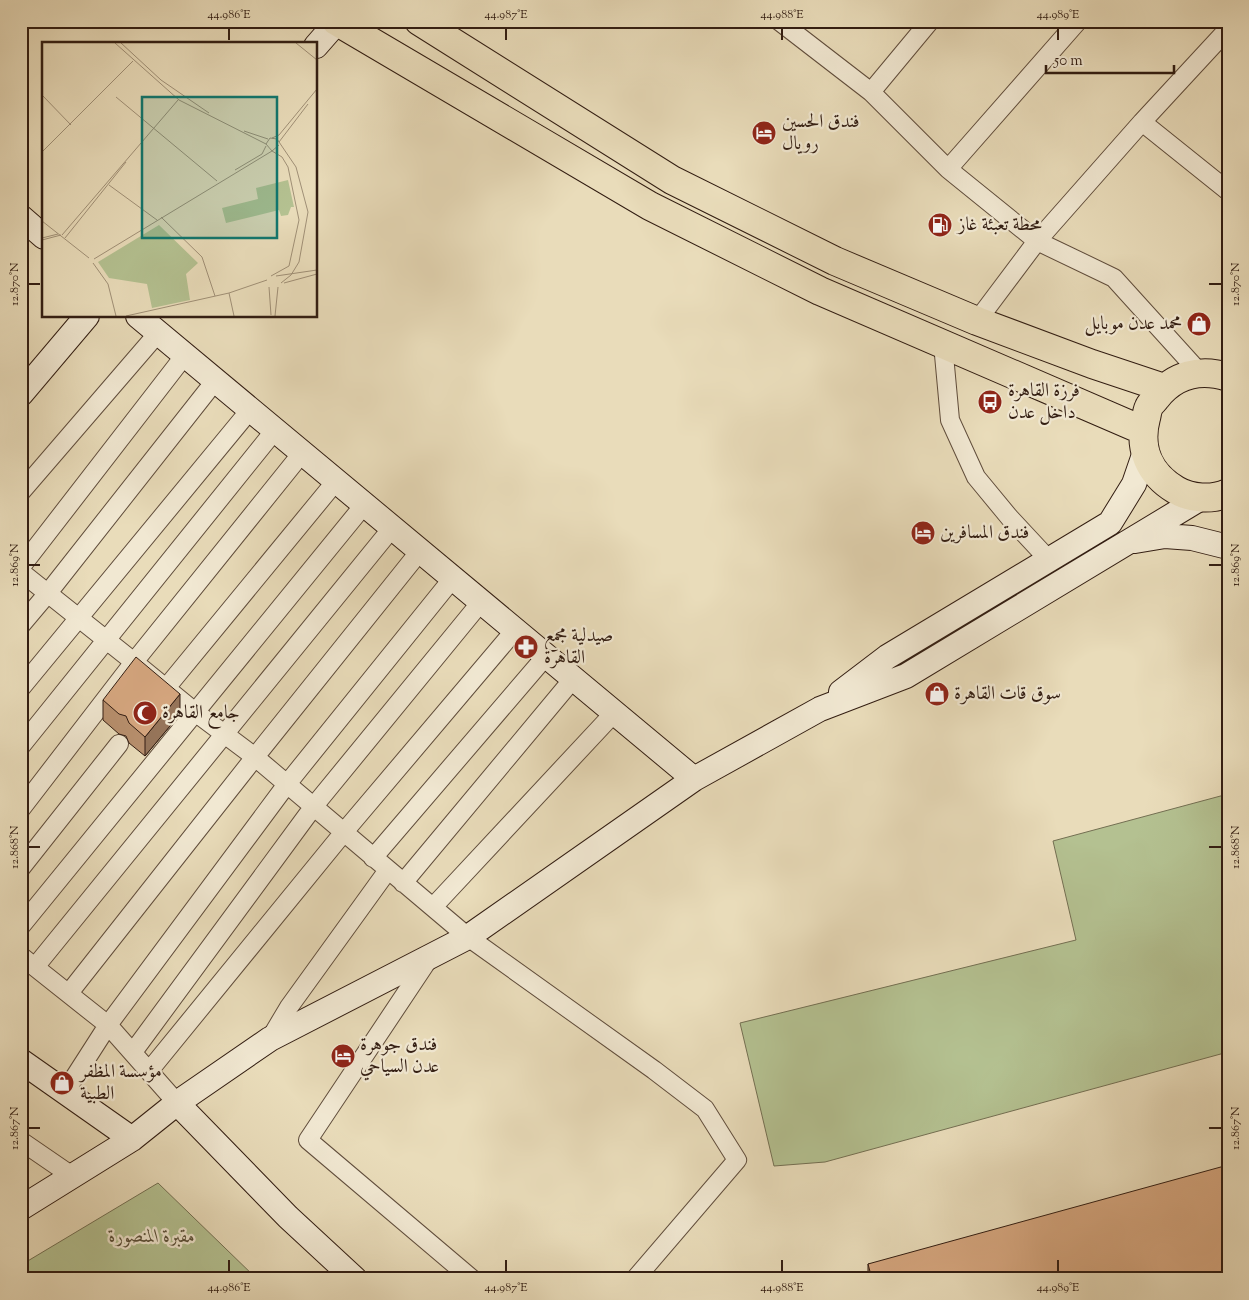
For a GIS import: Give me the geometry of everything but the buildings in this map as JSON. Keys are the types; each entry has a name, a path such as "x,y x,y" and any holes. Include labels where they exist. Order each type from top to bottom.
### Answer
{"highway":[{"path":"336,22 650,206 820,291 943,344 1144,441"},
{"path":"425,23 672,180 835,261 977,320 1092,364 1164,388"},
{"path":"1228,377 1217,373 1200,373 1181,378 1164,388 1149,407 1144,441 1153,470 1165,484 1182,494 1201,498 1228,511"},
{"path":"1201,498 1221,496 1228,493"}],"street":[{"path":"871,92 930,21"},
{"path":"948,169 1078,21"},
{"path":"977,320 1037,241 1228,28 1221,21"},
{"path":"318,44 336,22"},
{"path":"781,22 871,92 948,169 1037,241 1114,278 1200,373"},
{"path":"1142,122 1228,191"},
{"path":"21,217 42,235"},
{"path":"21,394 85,318"},
{"path":"140,318 694,779"},
{"path":"21,492 158,333"},
{"path":"943,344 950,420 976,477 1009,517 1049,560"},
{"path":"21,567 185,356"},
{"path":"21,625 216,381"},
{"path":"21,688 250,410"},
{"path":"21,746 275,430"},
{"path":"820,709 887,657 1110,523 1134,484 1144,441"},
{"path":"21,809 134,662 302,453"},
{"path":"166,688 336,481"},
{"path":"21,1208 132,1139 177,1103 270,1040 468,937 694,779 820,709 906,676 1201,498"},
{"path":"21,926 364,505"},
{"path":"355,1279 288,1217 177,1103 108,1025 28,962 225,734 392,528"},
{"path":"1126,542 1165,536 1192,538 1228,546"},
{"path":"69,993 420,552"},
{"path":"21,572 195,712 255,757 468,937 654,1070 705,1109 737,1160 635,1279"},
{"path":"65,1092 108,1025 287,784 452,578"},
{"path":"133,1052 314,806 481,602"},
{"path":"149,1071 344,832 515,630"},
{"path":"373,858 546,656"},
{"path":"403,883 573,679"},
{"path":"433,907 614,712"},
{"path":"21,868 119,744"},
{"path":"270,1040 289,1006 388,870"},
{"path":"431,956 308,1140 472,1279"},
{"path":"21,1061 132,1139"},
{"path":"21,1141 72,1176"}],"green space":[{"path":"1228,794 1228,1052 825,1162 774,1166 740,1023 1076,940 1053,841"},
{"name":"مقبرة المنصورة","path":"158,1183 257,1279 21,1279 21,1265"}],"place":[{"name":"فندق الحسين رويال","path":"764,133"},
{"name":"محطة تعبئة غاز","path":"940,225"},
{"name":"محمد عدن موبايل","path":"1199,324"},
{"name":"فرزة القاهرة داخل عدن","path":"990,402"},
{"name":"فندق المسافرين","path":"923,533"},
{"name":"صيدلية مجمع القاهرة","path":"526,647"},
{"name":"سوق قات القاهرة","path":"937,694"},
{"name":"جامع القاهرة","path":"145,713"},
{"name":"فندق جوهرة عدن السياحي","path":"343,1056"},
{"name":"مؤسسة المظفر الطبية","path":"62,1083"}]}
